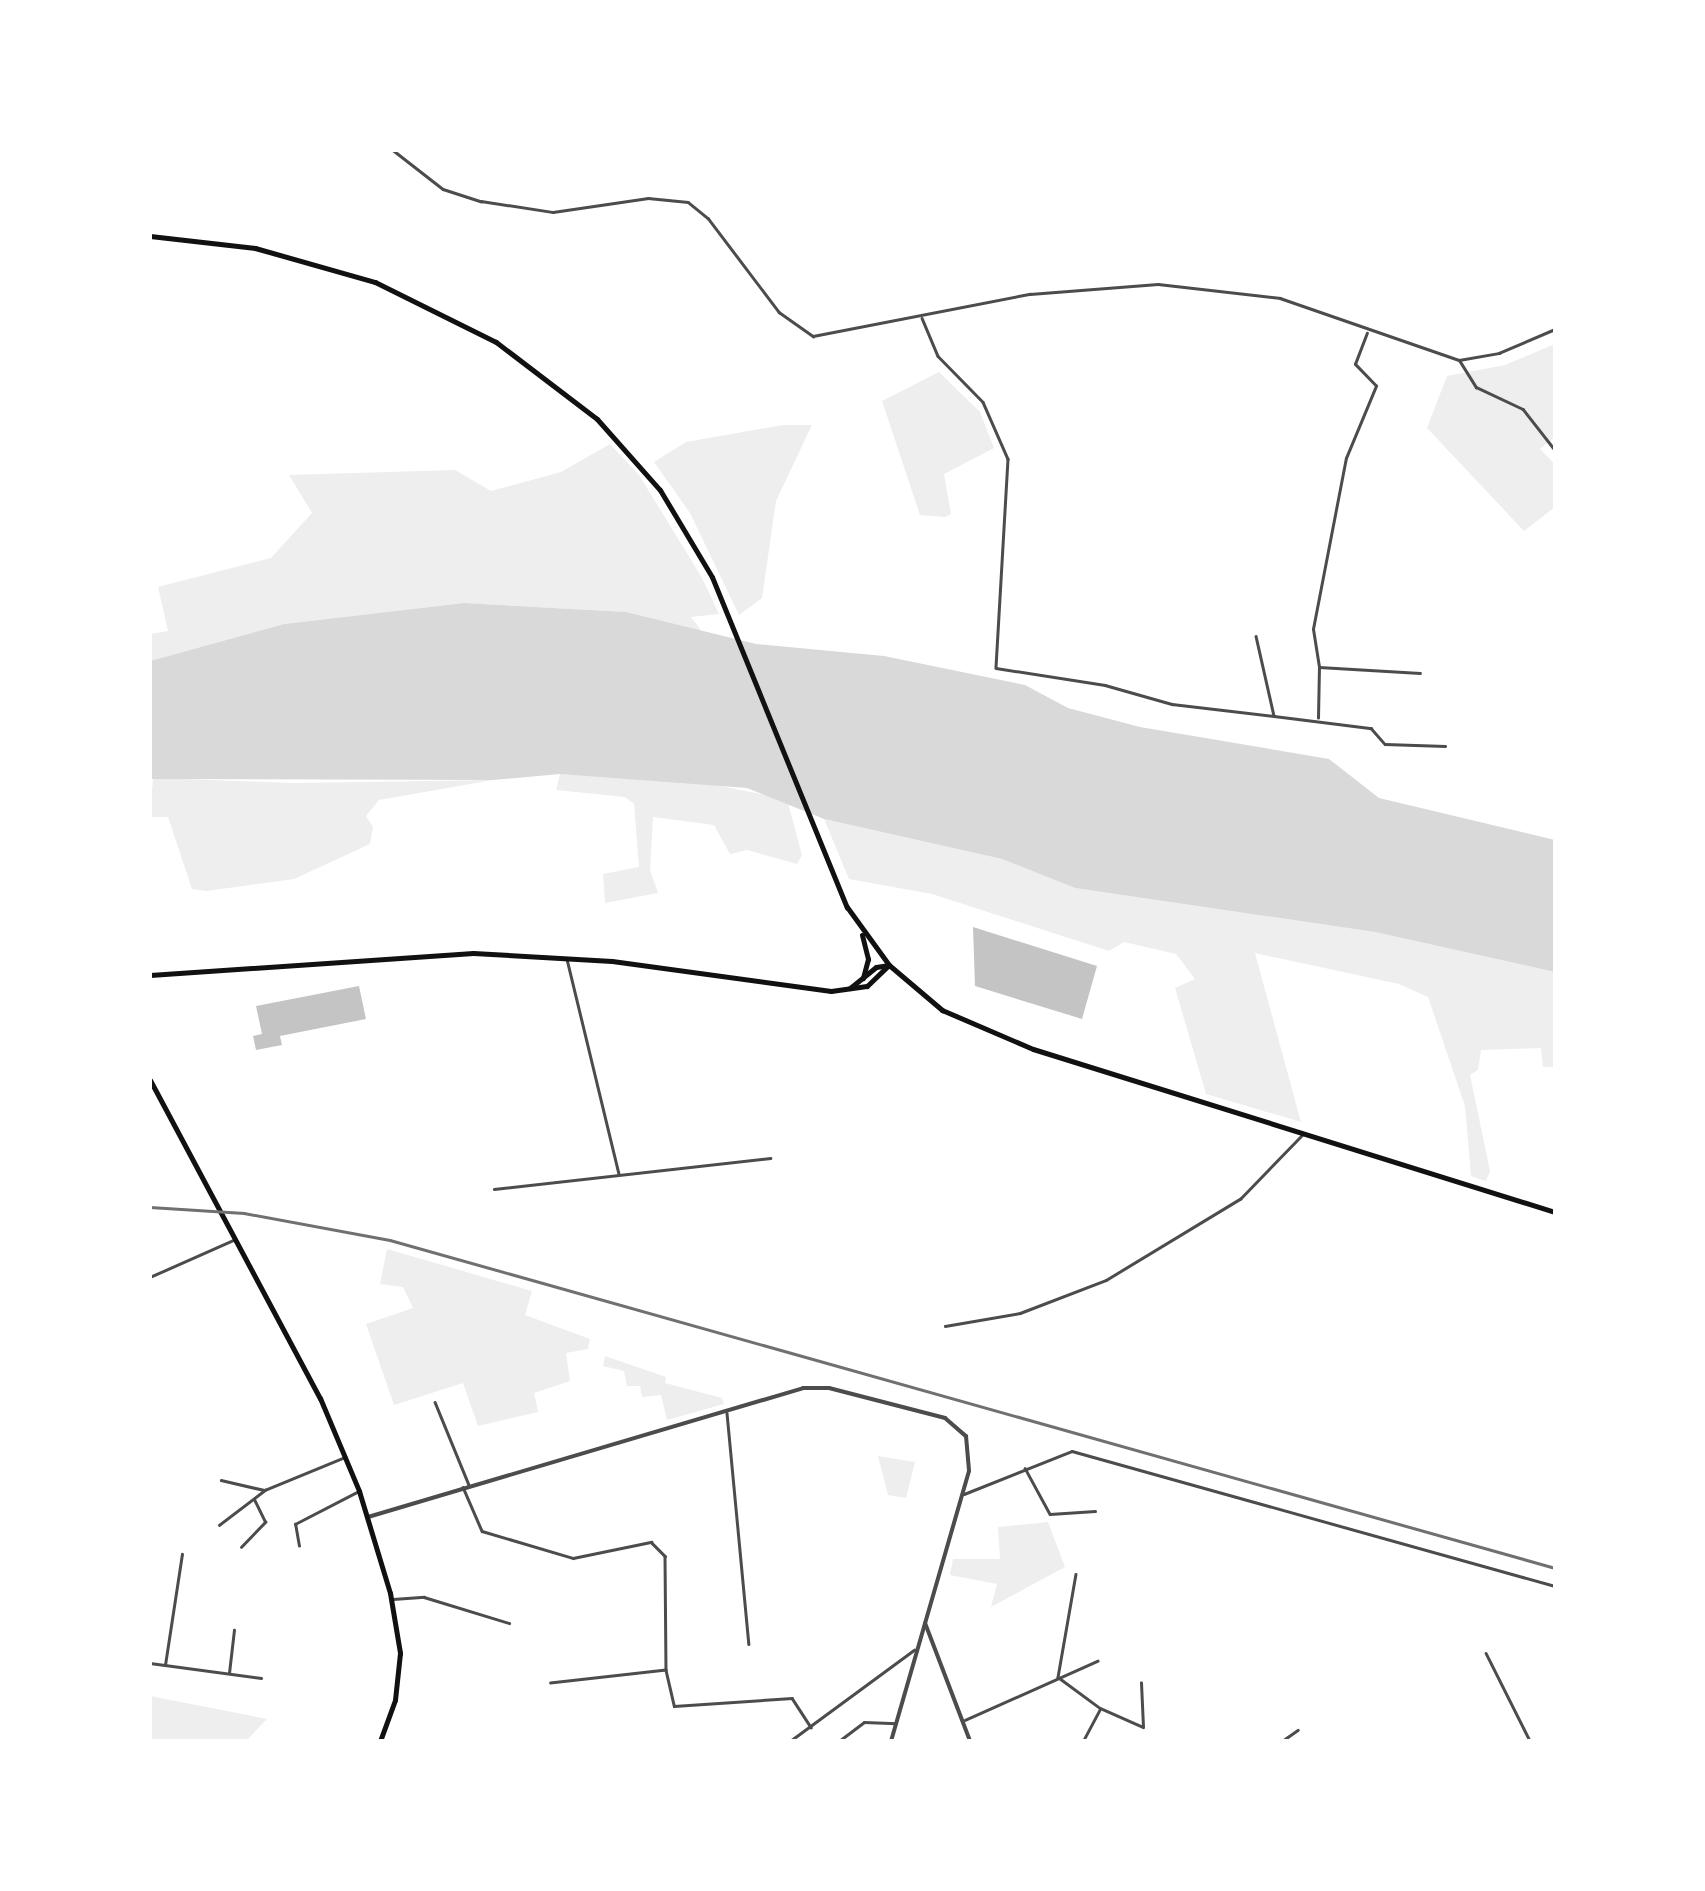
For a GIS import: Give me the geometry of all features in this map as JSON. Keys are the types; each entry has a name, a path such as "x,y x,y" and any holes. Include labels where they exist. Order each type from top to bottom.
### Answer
{"main road":[{"path":"150,236 256,248 341,270 421,301 520,357 597,419 660,490 738,634 836,885 860,928 889,965 942,1010 998,1038 1555,1212"},
{"path":"860,928 868,959 863,978"},
{"path":"150,975 437,953 567,958 846,990 875,982 889,965"},
{"path":"846,990 889,965"},
{"path":"150,1080 346,1456 392,1600 400,1653 395,1700 381,1740"}],"street":[{"path":"393,150 443,189 495,203 577,212 648,198 688,202 708,218 779,312 813,336 1030,294 1198,284 1280,298 1459,360 1499,353 1555,330"},
{"path":"921,316 938,356 983,402 1008,458 996,668 1106,685 1172,704 1318,718 1371,728 1386,744 1445,746"},
{"path":"1318,718 1318,667 1312,629 1346,458 1376,386 1356,372 1368,331"},
{"path":"1459,360 1476,387 1523,409 1555,450"},
{"path":"1256,636 1274,716"},
{"path":"1318,667 1420,673"},
{"path":"567,958 619,1174"},
{"path":"945,1326 1020,1313 1106,1280 1240,1199 1304,1132"},
{"path":"494,1189 770,1158"},
{"path":"150,1277 233,1240"},
{"path":"367,1518 816,1387 953,1422 969,1445 962,1494 891,1741"},
{"path":"435,1402 466,1486 475,1526 573,1558 620,1544 658,1545 666,1575 666,1670 674,1706 792,1698 811,1727"},
{"path":"727,1412 750,1644"},
{"path":"962,1494 1072,1451 1108,1457 1555,1586"},
{"path":"219,1526 265,1490 346,1456"},
{"path":"1024,1467 1050,1514 1095,1511"},
{"path":"221,1480 265,1490"},
{"path":"299,1546 294,1524 358,1491"},
{"path":"242,1547 265,1522 254,1498"},
{"path":"165,1665 182,1554"},
{"path":"1058,1677 1076,1574"},
{"path":"392,1600 424,1597 509,1623"},
{"path":"925,1623 970,1741"},
{"path":"229,1674 234,1630"},
{"path":"790,1741 917,1648"},
{"path":"1486,1653 1530,1741"},
{"path":"964,1720 1096,1661"},
{"path":"150,1663 261,1678"},
{"path":"551,1684 666,1670"},
{"path":"1058,1677 1100,1708 1147,1726 1141,1682"},
{"path":"1083,1741 1100,1708"},
{"path":"839,1741 864,1722 896,1723"},
{"path":"1282,1741 1298,1730"}],"shaded area":[{"path":"1555,344 1555,437 1540,449 1555,464 1555,507 1524,531 1427,428 1447,376 1505,365"},
{"path":"939,372 980,412 994,448 944,474 951,514 945,517 920,515 882,401"},
{"path":"783,425 812,425 776,501 762,598 739,615 690,513 654,462 686,442"},
{"path":"610,444 639,475 701,576 719,614 691,617 703,633 626,612 464,603 284,624 150,661 150,634 168,631 158,587 271,558 312,513 289,475 455,470 491,491 561,472"},
{"path":"464,603 626,612 756,644 884,656 1025,685 1068,708 1140,727 1329,759 1379,798 1555,840 1555,972 1375,932 1075,888 1002,859 824,819 747,788 560,774 493,780 150,779 150,661 284,624"},
{"path":"560,774 694,781 787,799 802,855 797,864 747,850 730,854 714,825 653,817 650,870 658,893 605,903 603,874 639,867 634,804 625,797 556,790"},
{"path":"153,778 295,783 493,780 379,800 366,816 373,827 370,844 294,879 206,891 192,889 168,817 150,817"},
{"path":"824,819 1002,859 1075,888 1375,932 1555,972 1555,1067 1543,1067 1541,1048 1481,1050 1478,1070 1470,1075 1490,1171 1486,1181 1471,1176 1465,1106 1428,997 1399,984 1255,953 1301,1122 1206,1094 1175,988 1195,979 1176,954 1124,942 1109,951 932,894 849,879"},
{"path":"387,1249 532,1291 525,1315 590,1339 588,1349 566,1353 570,1381 534,1393 538,1412 478,1426 463,1383 394,1405 366,1324 413,1308 403,1287 380,1284"},
{"path":"605,1356 666,1377 665,1383 722,1398 724,1404 667,1420 661,1395 642,1397 640,1386 627,1386 624,1371 603,1366"},
{"path":"878,1456 915,1462 906,1498 888,1495"},
{"path":"1048,1522 1065,1567 991,1607 997,1584 950,1575 953,1559 1000,1559 998,1527"},
{"path":"150,1696 267,1719 246,1741 150,1741"}],"building":[{"path":"973,927 1097,966 1082,1019 975,986"},
{"path":"359,986 366,1019 280,1036 282,1045 256,1050 253,1036 262,1034 256,1006"}],"railway":[{"path":"150,1207 244,1213 390,1240 1555,1568"}]}
